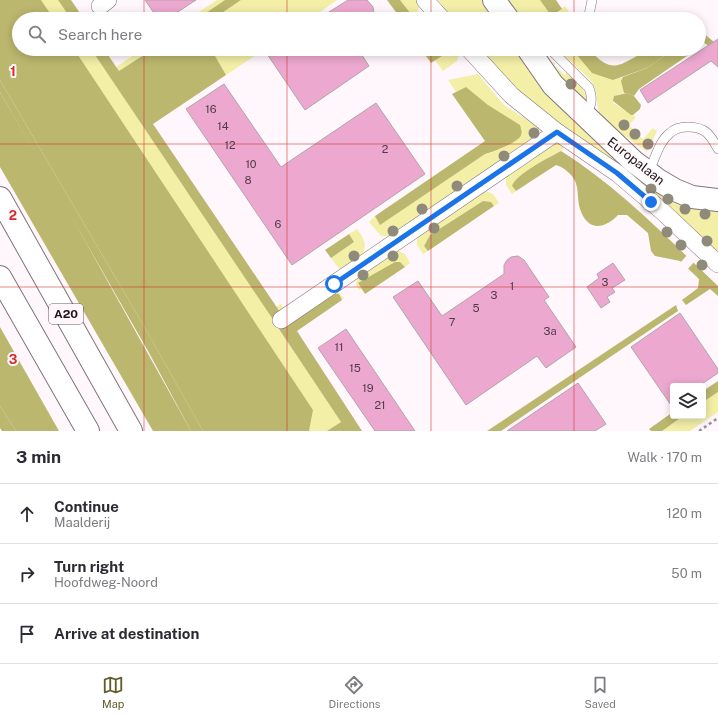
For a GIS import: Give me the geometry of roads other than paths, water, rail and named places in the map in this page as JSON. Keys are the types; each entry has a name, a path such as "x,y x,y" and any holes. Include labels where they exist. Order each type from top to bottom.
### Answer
{"main road":[{"path":"494,0 503,12"},
{"name":"Europalaan","path":"542,56 553,85 607,138 658,180 692,196 718,200"},
{"name":"Europalaan","path":"585,115 653,162 687,181 718,186"},
{"name":"A20","path":"0,198 131,431"},
{"name":"A20","path":"0,277 88,431"}],"street":[{"path":"425,0 436,12"},
{"path":"475,56 511,95 557,132 617,173 663,212 718,264"},
{"path":"281,320 557,132"}],"lane":[{"path":"589,12 592,0"},
{"path":"653,162 661,144 671,132 681,127 700,127 712,137 718,149"}]}
